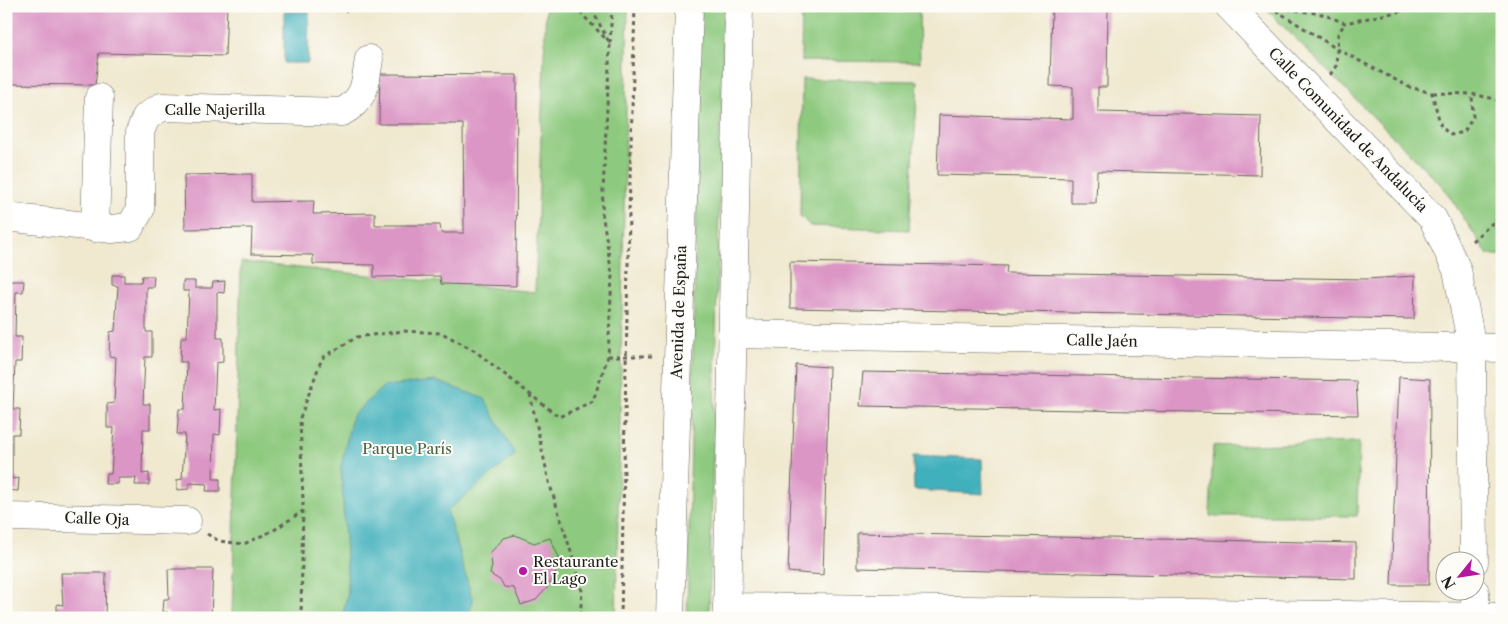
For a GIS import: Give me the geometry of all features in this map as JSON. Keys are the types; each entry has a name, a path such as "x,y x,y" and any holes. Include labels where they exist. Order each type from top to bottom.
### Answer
{"street":[{"name":"Avenida de España","path":"670,618 689,6"},
{"path":"739,6 727,612 1475,609 1502,617"},
{"name":"Calle Comunidad de Andalucía","path":"1229,6 1432,219 1457,270 1472,347 1474,552"},
{"name":"Calle Najerilla","path":"6,217 95,228 130,227 140,210 140,132 146,117 161,107 342,112 355,105 364,88 369,59"},
{"path":"95,228 99,98"},
{"name":"Calle Jaén","path":"732,334 1502,348"},
{"name":"Calle Oja","path":"6,516 187,522"}],"path":[{"path":"574,6 610,44"},
{"path":"590,6 610,44"},
{"path":"301,618 303,511 300,418 322,358 357,337 403,331 442,333 475,351 559,417 593,401 608,356 612,275 602,212 612,6"},
{"path":"621,618 635,6"},
{"path":"1270,6 1322,14 1345,23 1425,6"},
{"path":"1270,6 1337,50 1409,87 1432,93 1472,94 1495,99 1502,104"},
{"path":"1316,97 1336,66 1338,34 1345,23"},
{"path":"1432,93 1441,127 1451,135 1464,132 1473,117 1472,94"},
{"path":"1448,253 1470,243 1502,216"},
{"path":"530,394 549,482 582,591 580,618"},
{"path":"187,522 218,541 244,544 274,530 303,511"}],"green space":[{"name":"Parque París","path":"546,6 628,6 616,618 232,618 241,262 535,292"},
{"path":"701,6 724,6 709,618 687,618"},
{"path":"802,6 919,6 920,62 801,61"},
{"path":"1263,6 1502,6 1502,255 1488,255 1444,188"},
{"path":"802,79 918,81 909,230 810,226 800,216"},
{"path":"1359,442 1357,516 1210,516 1213,446"}],"water":[{"path":"284,12 309,12 308,63 284,63"},
{"path":"436,381 485,399 515,455 447,511 472,598 469,618 342,618 348,592 341,467 352,416 384,386"},
{"path":"913,456 982,459 983,494 914,490"}],"building":[{"path":"6,6 227,6 225,56 99,53 95,85 6,84"},
{"path":"342,6 353,6 346,12"},
{"path":"1052,6 1108,6 1107,87 1098,87 1098,112 1261,116 1260,175 1097,171 1096,203 1071,203 1071,178 937,175 939,115 1073,119 1073,87 1050,86"},
{"path":"380,74 517,75 516,286 441,284 440,276 374,277 374,265 313,264 313,255 251,254 252,228 185,229 184,175 252,174 252,202 314,201 313,214 375,213 375,225 440,225 441,233 464,233 463,124 379,124"},
{"path":"790,262 1007,266 1006,273 1366,279 1415,276 1414,319 790,308"},
{"path":"112,275 124,275 124,282 141,282 142,276 154,276 153,287 146,287 146,332 152,332 152,357 145,357 143,404 150,404 150,429 143,429 142,474 149,473 149,485 135,485 136,478 118,478 118,484 105,484 106,474 111,474 114,428 107,428 107,404 114,403 116,357 109,356 110,332 115,331 118,286 112,285"},
{"path":"11,281 24,281 23,292 16,292 15,337 22,337 21,362 15,362 13,409 20,409 19,434 12,434 12,479 19,478 18,491 6,490 6,288 11,288"},
{"path":"183,281 195,281 195,288 212,288 213,282 225,281 224,293 217,292 217,338 223,338 223,362 216,363 214,410 221,409 220,435 214,434 213,479 220,479 220,491 206,491 207,484 189,483 189,489 177,490 177,480 182,479 185,434 177,434 179,409 185,409 187,362 180,362 181,337 187,337 189,291 183,291"},
{"path":"796,365 829,367 823,575 788,572"},
{"path":"863,372 1356,381 1358,415 860,406"},
{"path":"1399,377 1430,379 1429,585 1391,585"},
{"path":"857,533 1356,543 1356,579 857,568"},
{"name":"Restaurante El Lago","path":"515,535 534,543 550,538 559,557 558,568 548,587 536,600 521,605 514,588 504,587 501,581 490,574 492,566 490,553 504,538"},
{"path":"168,569 213,569 211,618 168,618 168,612 163,612 164,599 169,599"},
{"path":"61,573 106,573 105,618 62,618 57,616 57,604 63,605"}],"place":[{"name":"Restaurante El Lago","path":"523,571"}]}
